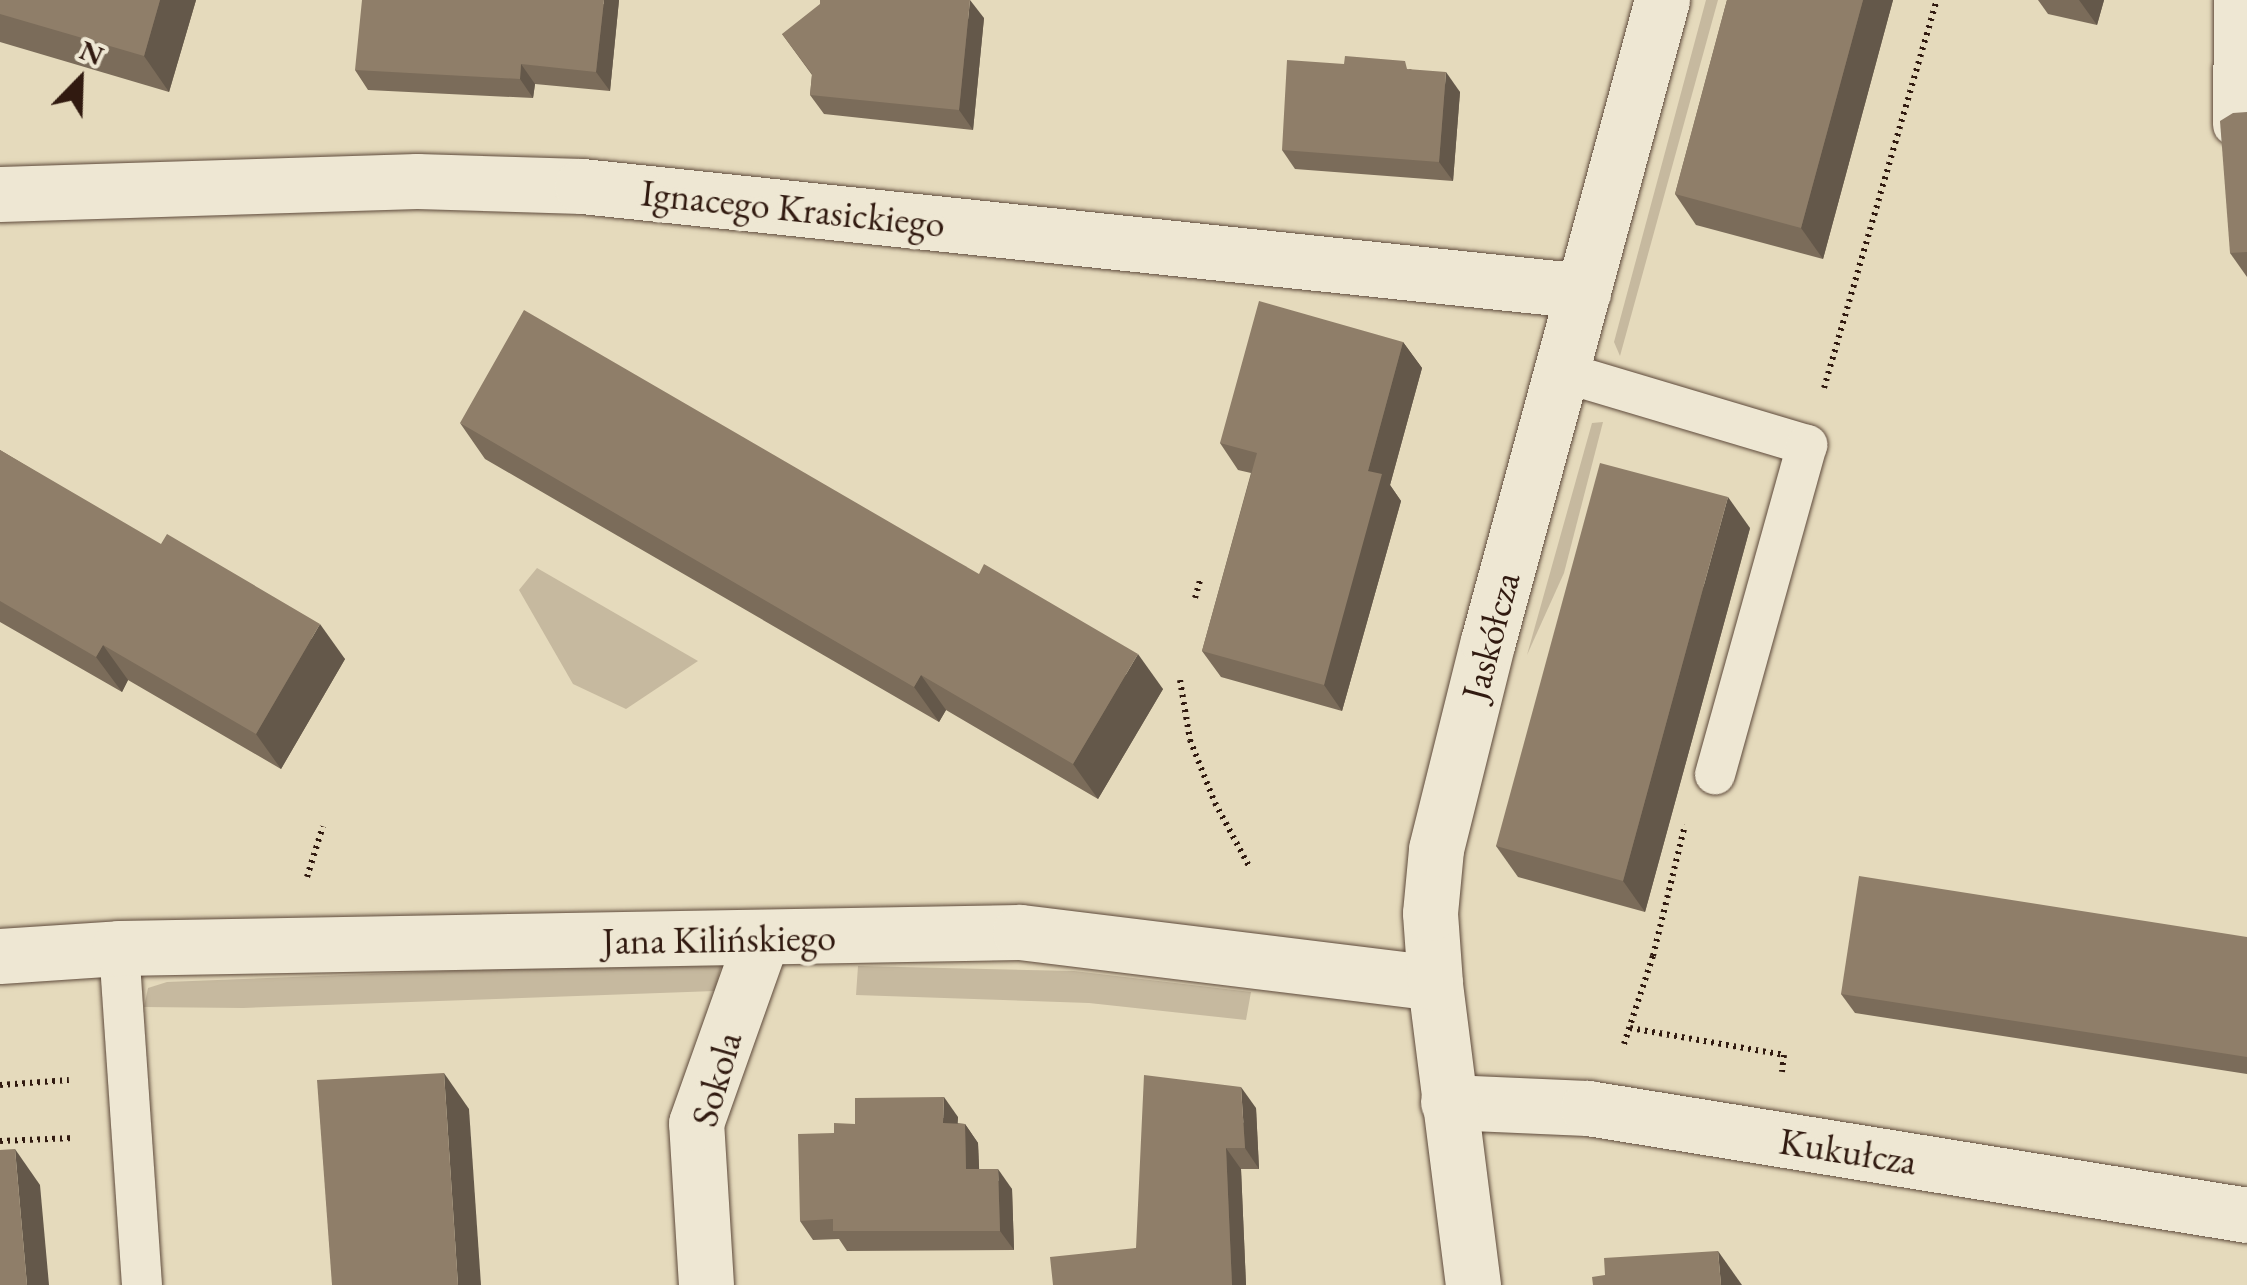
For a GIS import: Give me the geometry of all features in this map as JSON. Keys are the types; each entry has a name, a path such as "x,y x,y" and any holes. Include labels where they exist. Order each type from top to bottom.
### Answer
{"street":[{"name":"Jaskółcza","path":"1472,1285 1435,983 1430,913 1436,849 1662,0"},
{"name":"Ignacego Krasickiego","path":"0,194 417,181 582,186 1584,291"},
{"name":"Jana Kilińskiego","path":"0,956 119,948 1020,932 1435,983"},
{"name":"Sokola","path":"706,1285 696,1123 762,938"},
{"name":"Kukułcza","path":"1448,1102 1588,1108 2247,1214"}],"lane":[{"path":"2233,125 2234,0"},
{"path":"1562,372 1807,444 1714,774"},
{"path":"119,948 142,1285"}],"path":[{"path":"1807,444 1937,0"},
{"path":"1195,598 1200,580"},
{"path":"1180,680 1190,740 1215,803 1250,868"},
{"path":"1620,1060 1652,956 1694,788 1714,774"},
{"path":"308,876 323,826"},
{"path":"0,1141 132,1135"}],"shaded area":[{"path":"1706,0 1718,0 1620,356 1614,342"},
{"path":"1603,422 1564,573 1527,655 1592,423"},
{"path":"537,568 698,661 626,709 573,684 519,590"},
{"path":"721,966 715,991 243,1008 144,1007 148,988 167,982 500,969"},
{"path":"858,966 1074,971 1251,992 1246,1020 1089,1003 856,995"}],"building":[{"path":"0,0 160,0 144,56 0,14"},
{"path":"362,0 604,0 596,72 521,64 520,79 355,70"},
{"path":"820,0 970,0 959,110 810,95 812,74 782,34"},
{"path":"1727,0 1863,0 1801,228 1675,194"},
{"path":"1345,56 1405,61 1407,69 1446,72 1439,162 1282,150 1287,60 1344,64"},
{"path":"2247,112 2247,252 2230,253 2220,121 2233,113"},
{"path":"1259,301 1403,342 1368,471 1382,474 1324,685 1202,651 1257,453 1220,443"},
{"path":"524,310 979,574 984,564 1138,654 1073,764 921,675 914,687 460,423"},
{"path":"0,450 161,544 167,534 320,624 256,734 103,645 96,657 0,601"},
{"path":"1600,463 1728,497 1623,881 1496,846"},
{"path":"1859,876 2247,937 2247,1057 1841,994"},
{"path":"444,1073 458,1285 332,1285 317,1080"},
{"path":"1144,1075 1241,1087 1245,1148 1226,1148 1232,1285 1053,1285 1050,1257 1136,1248"},
{"path":"944,1097 943,1123 965,1124 966,1169 998,1169 1000,1231 833,1231 833,1219 800,1221 798,1134 834,1133 834,1123 855,1124 855,1098"},
{"path":"15,1149 27,1285 0,1285 0,1150"},
{"path":"1718,1251 1721,1285 1593,1285 1592,1277 1605,1275 1604,1258"}]}
